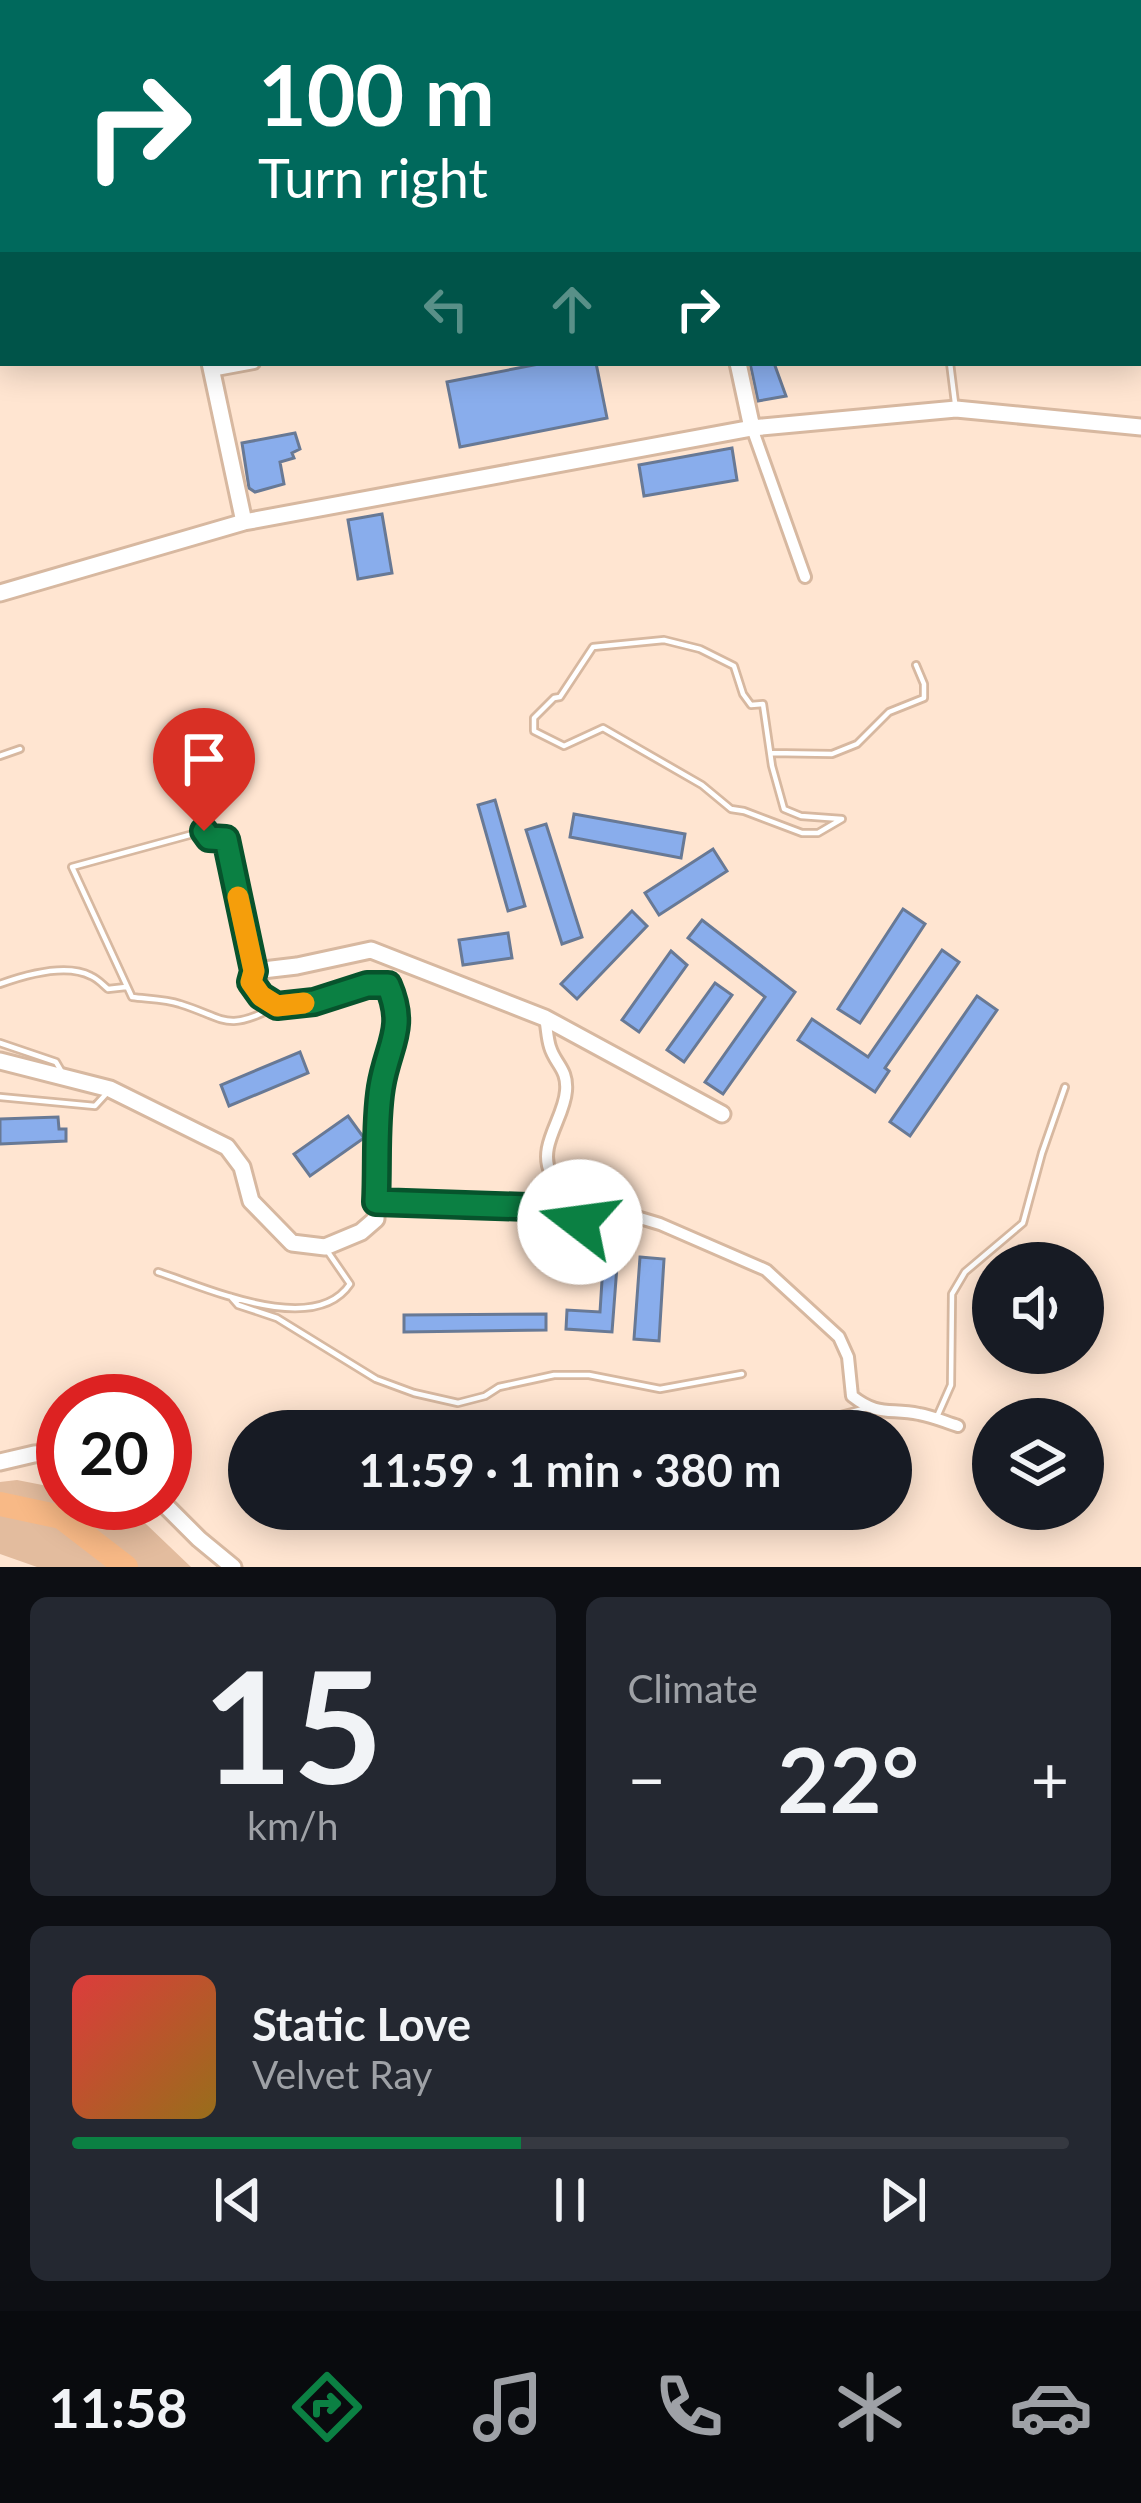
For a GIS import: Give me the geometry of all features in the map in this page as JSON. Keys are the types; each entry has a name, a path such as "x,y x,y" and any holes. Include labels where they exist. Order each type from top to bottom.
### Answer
{"street":[{"path":"739,366 752,428 805,578"},
{"path":"210,367 244,522"},
{"path":"0,593 244,522 752,428 956,409 1141,427"},
{"path":"0,1061 110,1089 227,1147 242,1167 251,1201 292,1243 325,1247 361,1232 376,1219 381,1087 398,1008 388,985 367,985 314,1002 277,1006 251,982 254,971 371,950 545,1018 722,1114"},
{"path":"545,1018 550,1050 566,1079 566,1096 546,1152 551,1174 620,1212 660,1224 766,1270 839,1337 848,1357 852,1396 868,1408 923,1414 958,1426"},
{"path":"0,1462 36,1454"},
{"path":"190,1530 233,1567"}],"lane":[{"path":"950,366 956,409"},
{"path":"664,640 700,649 734,666 751,705 763,704 770,753 784,809 801,816 842,819 818,833 802,833 731,809 703,785 603,728 564,746 534,731 534,718 560,697 593,647 664,640"},
{"path":"770,753 832,754 857,744 889,712 923,698 924,684 916,665"},
{"path":"0,756 20,749"},
{"path":"254,971 226,839 209,838 204,831 72,867 132,997 180,1003 228,1023 277,1006"},
{"path":"0,984 72,971 92,976 108,989 126,987"},
{"path":"0,1043 56,1062 67,1078"},
{"path":"936,1419 950,1385 952,1294 964,1272 1022,1223 1065,1088"},
{"path":"0,1097 95,1106 110,1089"},
{"path":"376,1202 528,1207 605,1230"},
{"path":"158,1272 257,1304 320,1306 344,1294 350,1285 325,1247"},
{"path":"231,1297 238,1305 277,1318 376,1379 458,1402 554,1375 589,1375 660,1389 742,1374"},
{"path":"860,1410 868,1408"}],"shaded area":[{"path":"0,1482 36,1484 36,1530 152,1530 191,1567 37,1567 0,1554"}],"building":[{"path":"529,366 597,366 607,418 460,447 447,382"},
{"path":"751,366 775,366 786,396 758,401"},
{"path":"295,433 300,449 292,453 294,458 280,462 284,484 255,492 249,488 242,443"},
{"path":"732,448 737,480 644,496 639,465"},
{"path":"382,514 392,573 358,579 348,520"},
{"path":"495,800 525,906 508,911 478,805"},
{"path":"574,814 685,834 681,858 570,837"},
{"path":"546,824 582,937 562,944 526,830"},
{"path":"713,849 727,871 659,915 645,893"},
{"path":"903,909 925,924 860,1023 838,1009"},
{"path":"632,911 647,926 577,999 561,984"},
{"path":"702,920 795,992 723,1094 705,1082 765,997 688,938"},
{"path":"508,933 512,958 463,965 459,940"},
{"path":"942,950 959,962 885,1068 889,1071 875,1092 798,1040 812,1019 868,1057"},
{"path":"671,951 687,965 639,1032 622,1020"},
{"path":"715,983 732,995 684,1062 667,1050"},
{"path":"977,996 997,1010 910,1136 890,1122"},
{"path":"300,1052 308,1073 229,1106 221,1085"},
{"path":"348,1116 364,1138 310,1176 294,1154"},
{"path":"58,1117 59,1129 66,1129 66,1141 0,1144 0,1119"},
{"path":"640,1257 664,1259 659,1341 634,1339"},
{"path":"603,1265 617,1266 612,1332 566,1329 567,1310 600,1312"},
{"path":"546,1314 546,1330 404,1332 404,1315"}],"waterway":[{"path":"0,1504 61,1517 126,1567"}],"slow traffic":[{"path":"238,897 254,971 251,982 277,1006 304,1003"}],"route":[{"path":"204,831 209,838 226,839 254,971 251,982 261,996 277,1006 314,1002 367,985 388,985 398,1008 381,1087 376,1202 528,1207 580,1222"}]}
